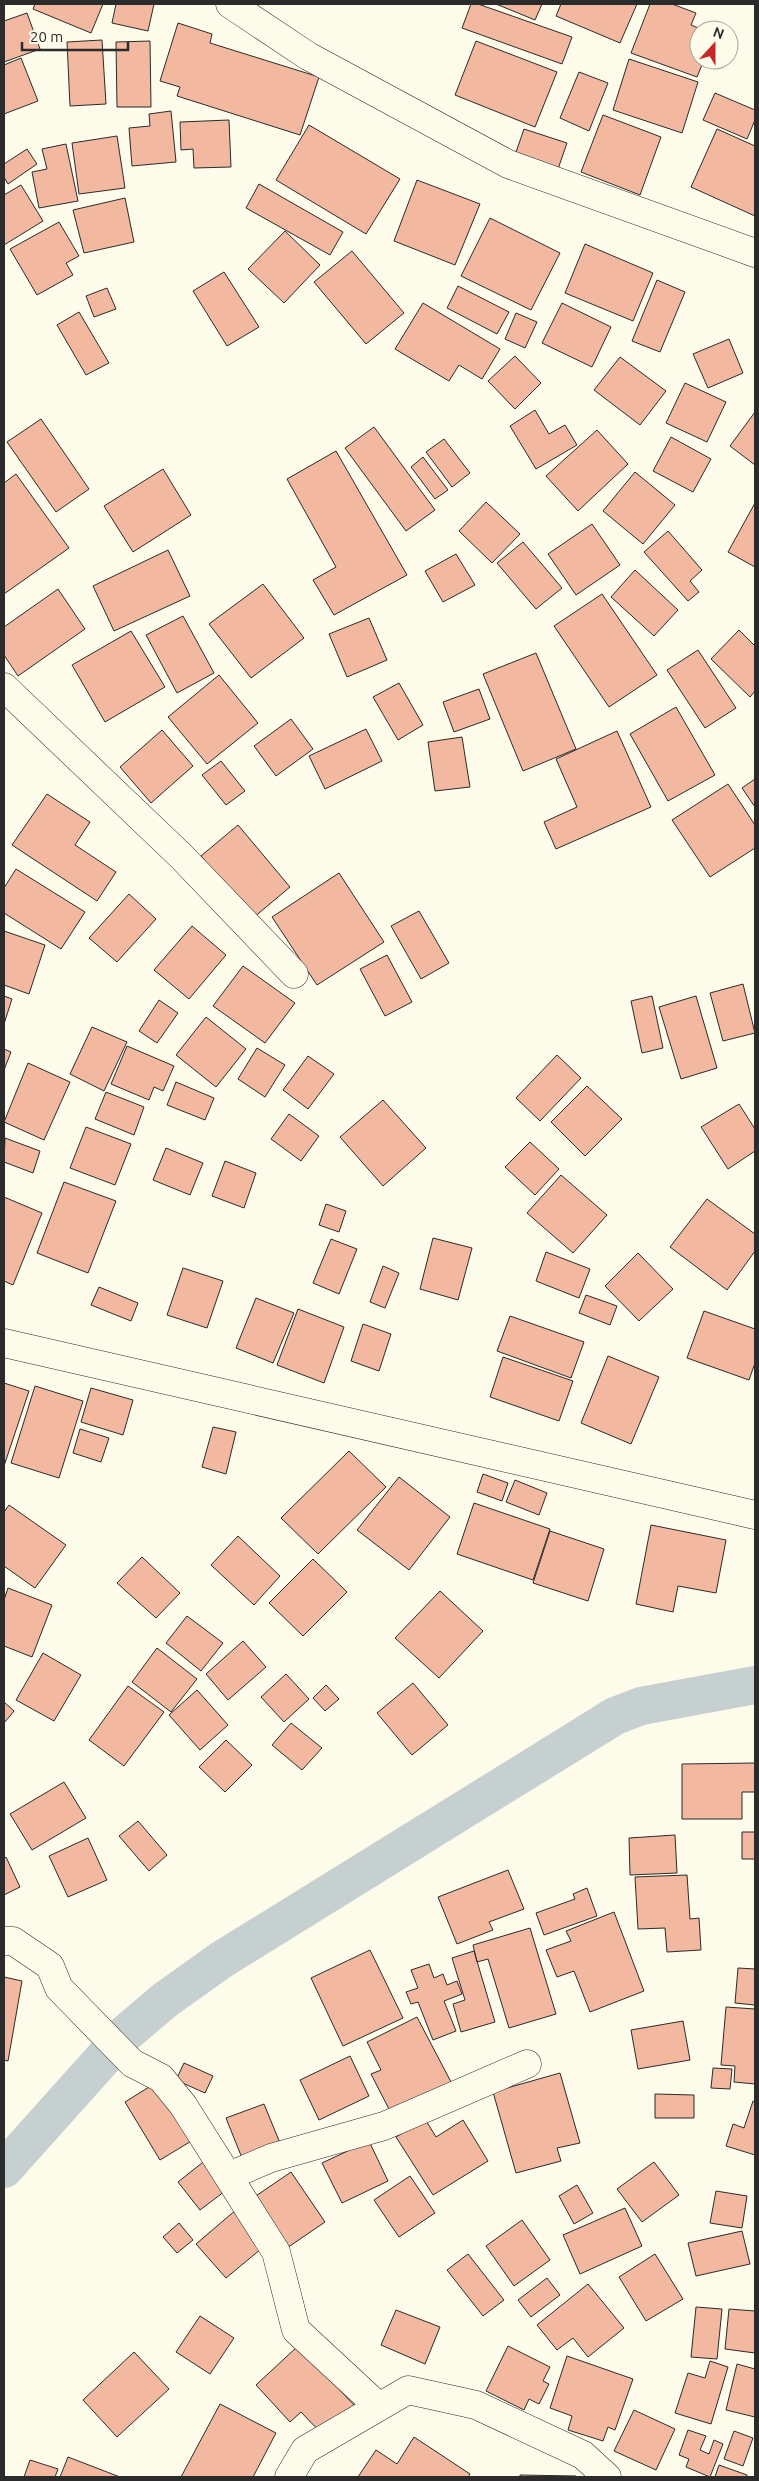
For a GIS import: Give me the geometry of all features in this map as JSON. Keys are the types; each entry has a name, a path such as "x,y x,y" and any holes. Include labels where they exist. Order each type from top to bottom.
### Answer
{"street":[{"path":"230,4 308,56 508,164 755,253"},
{"path":"4,688 181,856 294,974"},
{"path":"4,1343 755,1514"},
{"path":"4,1940 13,1941 50,1966 58,1988 132,2063 161,2078 183,2105 276,2252 296,2330 379,2407"},
{"path":"229,2176 271,2158 384,2126 527,2064"},
{"path":"289,2477 305,2450 408,2390 476,2405 583,2455 607,2477"}],"building":[{"path":"35,4 103,4 91,33 33,9"},
{"path":"116,4 154,4 148,31 112,23"},
{"path":"471,4 478,4 572,37 562,64 462,28"},
{"path":"496,4 542,4 535,20"},
{"path":"561,4 637,4 620,43 556,16"},
{"path":"650,4 672,4 696,13 693,20 689,20 689,70 700,70 697,77 631,53"},
{"path":"27,13 40,49 4,62 4,21"},
{"path":"178,23 212,34 210,43 319,77 300,135 177,96 180,87 160,81"},
{"path":"102,40 106,104 70,106 67,42"},
{"path":"150,41 151,107 117,107 116,42"},
{"path":"476,41 557,72 535,127 455,95"},
{"path":"21,58 38,101 4,114 4,65"},
{"path":"629,59 698,82 682,133 613,110"},
{"path":"579,72 608,83 589,131 560,118"},
{"path":"715,93 755,110 755,120 747,139 703,120"},
{"path":"171,111 176,162 132,166 129,128 150,126 149,114"},
{"path":"603,115 661,137 640,195 581,172"},
{"path":"229,120 231,167 194,168 193,149 181,150 180,122"},
{"path":"309,125 400,179 366,234 276,180"},
{"path":"524,129 567,143 558,169 515,155"},
{"path":"717,129 755,146 755,216 691,187"},
{"path":"117,136 125,188 79,194 72,143"},
{"path":"66,144 78,201 39,208 32,172 47,169 42,149"},
{"path":"27,149 37,164 8,184 4,177 4,164"},
{"path":"417,180 480,204 455,265 394,241"},
{"path":"259,184 343,232 330,255 246,208"},
{"path":"21,185 43,221 4,245 4,195"},
{"path":"125,198 134,242 84,253 73,210"},
{"path":"490,218 560,253 531,310 461,276"},
{"path":"59,222 79,256 66,263 73,275 37,295 10,249"},
{"path":"285,231 320,265 284,303 248,269"},
{"path":"585,244 653,273 633,321 565,293"},
{"path":"352,251 404,313 366,344 314,282"},
{"path":"224,272 259,327 227,346 193,291"},
{"path":"657,280 685,292 660,352 632,341"},
{"path":"458,286 509,312 497,334 447,308"},
{"path":"107,288 116,309 94,317 86,296"},
{"path":"423,303 500,349 482,379 459,365 449,381 395,349"},
{"path":"562,303 611,327 592,367 542,343"},
{"path":"79,312 109,363 86,375 57,325"},
{"path":"516,313 537,322 525,348 505,339"},
{"path":"729,339 743,373 708,388 693,354"},
{"path":"515,356 541,383 515,409 488,381"},
{"path":"620,357 666,391 640,425 594,390"},
{"path":"685,383 726,402 707,442 666,423"},
{"path":"535,410 549,434 565,425 577,445 536,469 510,426"},
{"path":"755,412 755,465 730,446"},
{"path":"41,419 89,489 56,512 7,442"},
{"path":"374,427 435,510 406,531 345,448"},
{"path":"597,430 628,464 578,511 546,476"},
{"path":"671,437 711,459 693,492 653,471"},
{"path":"444,439 470,473 452,487 426,452"},
{"path":"336,451 407,575 334,615 313,580 336,567 287,479"},
{"path":"423,457 448,490 435,499 411,467"},
{"path":"163,469 191,515 133,552 104,506"},
{"path":"635,472 675,505 643,544 603,511"},
{"path":"16,474 69,548 4,594 4,483"},
{"path":"486,502 520,534 492,563 459,531"},
{"path":"755,503 755,567 728,552"},
{"path":"592,524 620,565 576,595 548,554"},
{"path":"668,531 702,570 690,581 699,592 688,601 644,552"},
{"path":"523,542 562,588 536,609 497,563"},
{"path":"168,550 190,596 114,631 93,586"},
{"path":"456,554 475,585 443,602 425,571"},
{"path":"635,570 678,610 654,636 611,597"},
{"path":"263,584 304,638 251,678 209,624"},
{"path":"58,589 85,629 18,676 4,655 4,627"},
{"path":"602,594 657,675 609,707 554,626"},
{"path":"183,616 214,673 177,693 146,635"},
{"path":"369,618 387,660 347,677 329,634"},
{"path":"739,630 755,646 755,691 750,697 711,659"},
{"path":"131,631 165,687 105,722 72,665"},
{"path":"698,650 736,708 705,728 667,670"},
{"path":"536,653 576,749 523,771 483,674"},
{"path":"219,675 258,723 207,764 168,717"},
{"path":"399,683 423,725 398,740 373,697"},
{"path":"479,689 490,719 454,732 443,702"},
{"path":"676,707 715,775 668,801 630,734"},
{"path":"291,719 313,749 276,776 254,746"},
{"path":"366,729 382,761 325,789 309,756"},
{"path":"162,730 193,766 151,803 120,767"},
{"path":"617,731 651,807 556,849 544,822 577,807 556,759"},
{"path":"462,737 470,787 435,791 428,742"},
{"path":"221,761 245,791 226,805 202,775"},
{"path":"755,779 755,807 742,788"},
{"path":"728,784 755,825 755,848 710,877 672,820"},
{"path":"47,794 90,822 75,845 116,872 97,901 12,845"},
{"path":"238,825 290,887 253,918 201,856"},
{"path":"16,869 85,912 61,949 4,913 4,888"},
{"path":"339,873 384,942 317,985 272,917"},
{"path":"129,894 156,919 117,962 89,938"},
{"path":"419,911 449,963 421,979 391,926"},
{"path":"192,926 226,955 189,999 154,970"},
{"path":"4,931 45,945 29,994 4,985"},
{"path":"387,955 412,1002 385,1016 360,969"},
{"path":"243,966 295,1003 265,1043 213,1006"},
{"path":"743,984 755,1033 723,1041 710,993"},
{"path":"4,996 12,999 4,1024"},
{"path":"652,996 663,1048 642,1053 631,1001"},
{"path":"696,996 717,1068 681,1079 659,1007"},
{"path":"159,1000 178,1013 157,1043 139,1031"},
{"path":"206,1017 246,1049 216,1087 176,1055"},
{"path":"92,1027 127,1042 104,1091 70,1074"},
{"path":"127,1046 174,1066 163,1091 154,1087 149,1100 111,1084"},
{"path":"257,1048 285,1065 265,1097 238,1079"},
{"path":"4,1049 11,1052 4,1070"},
{"path":"557,1055 581,1078 540,1121 516,1098"},
{"path":"308,1056 334,1074 308,1109 283,1090"},
{"path":"28,1063 70,1082 44,1140 4,1122"},
{"path":"176,1082 214,1098 205,1120 167,1105"},
{"path":"587,1086 622,1119 585,1156 551,1122"},
{"path":"106,1092 144,1107 134,1135 95,1119"},
{"path":"383,1100 426,1148 383,1186 340,1137"},
{"path":"739,1104 755,1129 755,1151 728,1169 701,1127"},
{"path":"289,1114 319,1136 301,1161 271,1139"},
{"path":"86,1127 131,1144 115,1185 70,1168"},
{"path":"5,1138 40,1151 33,1173 4,1162"},
{"path":"530,1142 559,1169 535,1195 505,1167"},
{"path":"166,1148 203,1163 190,1195 153,1180"},
{"path":"225,1161 256,1173 244,1208 212,1196"},
{"path":"561,1175 607,1215 573,1253 527,1213"},
{"path":"64,1182 116,1201 88,1273 37,1253"},
{"path":"4,1197 42,1213 13,1285 4,1281"},
{"path":"707,1199 755,1234 755,1251 727,1290 670,1247"},
{"path":"326,1204 346,1211 339,1232 319,1225"},
{"path":"433,1238 472,1248 458,1300 420,1289"},
{"path":"331,1239 357,1249 339,1294 313,1283"},
{"path":"546,1252 590,1269 579,1298 536,1281"},
{"path":"638,1253 673,1289 639,1321 605,1286"},
{"path":"383,1266 399,1273 385,1308 370,1302"},
{"path":"183,1268 223,1281 207,1328 167,1315"},
{"path":"99,1287 138,1303 131,1321 91,1305"},
{"path":"586,1295 617,1306 610,1325 579,1313"},
{"path":"256,1298 294,1313 273,1363 236,1348"},
{"path":"298,1309 344,1327 324,1383 277,1365"},
{"path":"704,1311 755,1329 755,1363 749,1380 687,1358"},
{"path":"510,1316 584,1342 571,1378 497,1351"},
{"path":"363,1324 391,1334 379,1371 351,1361"},
{"path":"608,1356 659,1377 631,1444 581,1423"},
{"path":"503,1357 573,1381 559,1421 490,1397"},
{"path":"4,1383 29,1391 4,1466"},
{"path":"35,1386 83,1401 59,1478 11,1463"},
{"path":"91,1388 133,1400 123,1435 81,1422"},
{"path":"213,1427 236,1432 226,1474 202,1467"},
{"path":"80,1429 109,1438 101,1462 73,1453"},
{"path":"349,1451 386,1487 318,1554 281,1518"},
{"path":"483,1474 508,1483 502,1501 477,1492"},
{"path":"399,1477 450,1517 409,1570 357,1530"},
{"path":"515,1480 547,1493 539,1515 506,1502"},
{"path":"474,1503 550,1529 533,1580 457,1554"},
{"path":"9,1505 66,1545 35,1588 4,1566 4,1512"},
{"path":"651,1525 726,1540 716,1593 678,1586 673,1612 636,1604"},
{"path":"550,1531 604,1549 588,1601 533,1583"},
{"path":"238,1536 280,1576 254,1605 211,1565"},
{"path":"142,1557 180,1593 156,1618 117,1583"},
{"path":"313,1559 347,1592 303,1636 269,1603"},
{"path":"8,1588 52,1605 32,1657 4,1646 4,1600"},
{"path":"440,1591 483,1631 439,1678 395,1638"},
{"path":"187,1616 223,1643 201,1671 166,1643"},
{"path":"243,1641 266,1667 228,1700 206,1674"},
{"path":"157,1648 197,1679 171,1712 132,1682"},
{"path":"43,1653 81,1675 54,1721 16,1700"},
{"path":"286,1674 309,1699 284,1722 261,1697"},
{"path":"413,1683 448,1725 412,1755 377,1713"},
{"path":"326,1685 339,1699 325,1711 313,1698"},
{"path":"128,1686 164,1712 124,1766 89,1740"},
{"path":"197,1690 228,1725 200,1750 169,1715"},
{"path":"4,1702 14,1711 4,1723"},
{"path":"291,1723 322,1748 302,1770 272,1745"},
{"path":"226,1740 252,1765 225,1792 199,1767"},
{"path":"755,1763 755,1792 742,1792 742,1819 682,1819 682,1764"},
{"path":"64,1782 86,1818 32,1850 10,1814"},
{"path":"138,1821 167,1855 149,1871 119,1836"},
{"path":"742,1832 755,1832 755,1859 742,1859"},
{"path":"675,1835 677,1873 630,1875 629,1838"},
{"path":"88,1838 107,1880 68,1897 49,1856"},
{"path":"6,1857 20,1887 4,1895 4,1859"},
{"path":"508,1870 524,1909 489,1922 493,1930 457,1944 438,1897"},
{"path":"687,1875 690,1919 699,1918 701,1950 667,1952 665,1928 638,1929 635,1877"},
{"path":"587,1888 597,1916 544,1935 536,1913 575,1899 573,1894"},
{"path":"614,1912 644,1991 590,2012 574,1971 557,1977 546,1950 571,1941 566,1931"},
{"path":"530,1928 556,2014 509,2028 488,1959 477,1962 473,1945"},
{"path":"370,1950 403,2018 343,2046 311,1978"},
{"path":"474,1951 495,2022 461,2032 453,2004 465,2000 452,1958"},
{"path":"429,1964 434,1978 443,1974 447,1985 457,1981 462,1994 444,2001 456,2031 433,2040 418,2002 411,2004 406,1992 418,1988 411,1970"},
{"path":"738,1968 755,1969 755,2005 735,2003"},
{"path":"4,1977 22,1981 8,2061 4,2060"},
{"path":"726,2007 755,2009 755,2084 734,2082 735,2066 721,2065"},
{"path":"417,2017 451,2082 391,2113 371,2074 381,2070 367,2042"},
{"path":"683,2021 690,2060 638,2069 631,2030"},
{"path":"350,2056 369,2096 319,2120 300,2080"},
{"path":"184,2063 213,2076 205,2093 176,2080"},
{"path":"713,2068 732,2069 730,2089 711,2088"},
{"path":"560,2073 580,2143 557,2148 561,2161 516,2173 493,2092"},
{"path":"157,2082 193,2140 160,2160 125,2102"},
{"path":"655,2094 694,2095 694,2118 655,2118"},
{"path":"753,2101 755,2102 755,2155 726,2146 733,2124 744,2128"},
{"path":"264,2104 282,2148 244,2163 226,2118"},
{"path":"425,2119 436,2137 463,2120 488,2161 433,2195 396,2137"},
{"path":"369,2141 388,2181 342,2203 322,2163"},
{"path":"207,2159 229,2188 200,2210 178,2182"},
{"path":"654,2162 679,2195 642,2222 617,2189"},
{"path":"291,2172 325,2222 284,2250 250,2200"},
{"path":"410,2176 435,2213 399,2237 374,2200"},
{"path":"577,2185 593,2213 574,2224 559,2196"},
{"path":"716,2191 747,2196 742,2228 710,2223"},
{"path":"625,2208 642,2246 580,2274 563,2235"},
{"path":"237,2209 267,2244 226,2278 196,2244"},
{"path":"522,2220 550,2260 514,2286 486,2246"},
{"path":"179,2223 193,2240 177,2253 163,2237"},
{"path":"742,2231 750,2264 696,2276 688,2243"},
{"path":"468,2254 504,2300 483,2316 447,2270"},
{"path":"655,2254 683,2299 646,2321 619,2277"},
{"path":"547,2278 560,2295 531,2317 518,2300"},
{"path":"588,2284 624,2328 588,2357 573,2338 557,2350 537,2325"},
{"path":"696,2307 722,2309 717,2359 691,2357"},
{"path":"729,2309 755,2311 755,2353 725,2349"},
{"path":"396,2310 440,2327 425,2364 381,2345"},
{"path":"200,2316 234,2338 210,2374 176,2352"},
{"path":"298,2346 355,2406 323,2435 301,2412 290,2422 256,2385"},
{"path":"508,2346 550,2367 543,2381 549,2384 539,2404 529,2399 524,2410 486,2391"},
{"path":"134,2352 169,2389 117,2437 83,2400"},
{"path":"567,2356 633,2379 615,2430 608,2427 603,2441 568,2430 572,2416 550,2408"},
{"path":"710,2361 728,2367 711,2424 675,2413 688,2373 705,2378"},
{"path":"737,2364 755,2369 755,2417 726,2410"},
{"path":"220,2404 276,2433 253,2477 181,2477"},
{"path":"634,2410 675,2429 656,2470 614,2451"},
{"path":"688,2430 706,2436 700,2450 709,2454 714,2440 723,2444 710,2477 686,2467 689,2459 679,2455"},
{"path":"734,2431 753,2438 743,2466 724,2459"},
{"path":"414,2437 470,2474 468,2477 358,2477 376,2450 397,2464"},
{"path":"68,2457 120,2477 60,2477"},
{"path":"30,2460 58,2469 55,2477 24,2477"},
{"path":"719,2465 747,2475 747,2477 715,2477"},
{"path":"520,2475 576,2476 576,2477 520,2477"}],"waterway":[{"path":"4,2169 125,2034 165,2000 221,1960 615,1716 641,1706 755,1685"}]}
